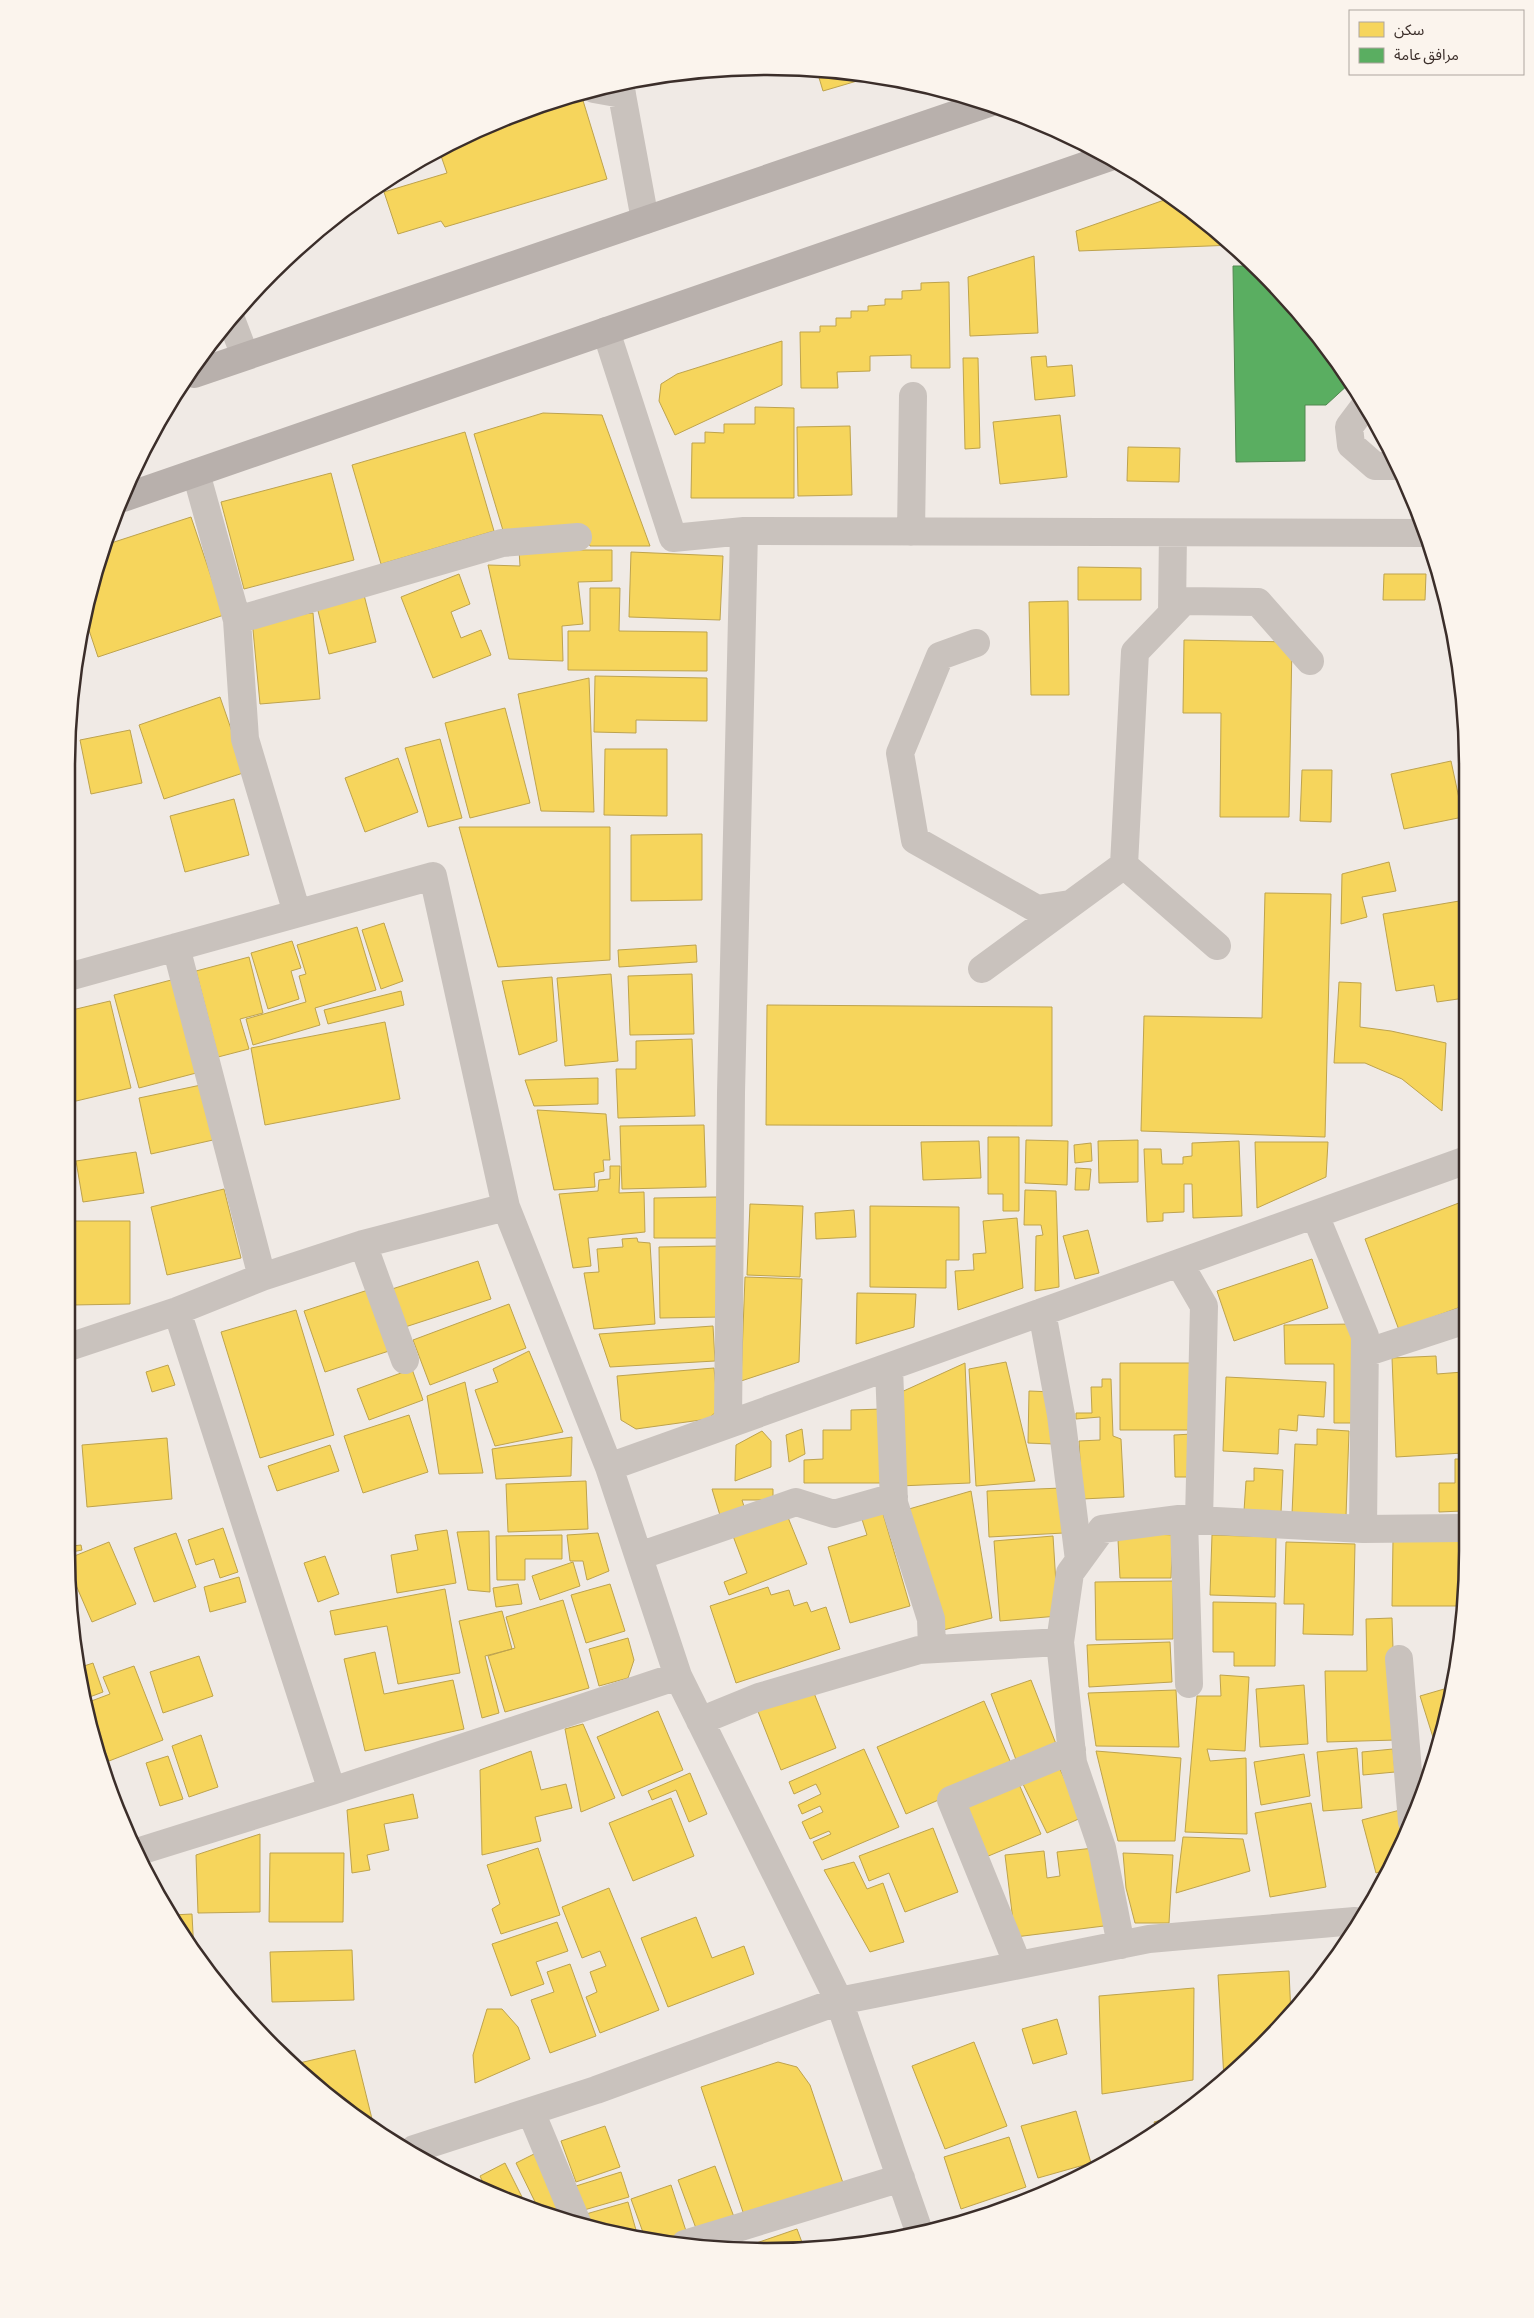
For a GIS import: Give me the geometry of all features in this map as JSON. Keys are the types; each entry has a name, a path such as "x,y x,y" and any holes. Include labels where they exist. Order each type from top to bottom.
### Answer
{"main road":[{"path":"200,372 974,108"},
{"path":"131,495 1100,161"}],"street":[{"path":"621,91 645,220"},
{"path":"234,327 245,356"},
{"path":"606,331 673,538 744,531 1418,533"},
{"path":"911,532 914,396"},
{"path":"1360,412 1349,427 1351,444 1375,466 1390,466"},
{"path":"196,473 237,620 245,739 297,914"},
{"path":"728,1424 731,1094 744,531"},
{"path":"1172,612 1173,533"},
{"path":"237,620 502,543 578,537"},
{"path":"1124,865 1135,652 1184,601 1258,602 1310,661"},
{"path":"976,643 940,656 900,752 915,840 1037,909 1071,904"},
{"path":"982,969 1124,865"},
{"path":"1124,865 1216,946"},
{"path":"75,975 433,876 506,1207 609,1467 678,1676 839,2001 917,2226"},
{"path":"176,947 262,1277"},
{"path":"609,1467 1459,1163"},
{"path":"75,1345 177,1312 262,1277 364,1244 506,1207"},
{"path":"1315,1214 1365,1336 1363,1530"},
{"path":"364,1244 406,1360"},
{"path":"1179,1263 1204,1306 1192,1520 1189,1684"},
{"path":"177,1312 332,1790"},
{"path":"1042,1312 1061,1415 1080,1560"},
{"path":"1365,1353 1459,1323"},
{"path":"889,1367 894,1503 931,1619 932,1649"},
{"path":"639,1556 796,1502 834,1514 894,1497"},
{"path":"1122,1944 1102,1848 1073,1763 1060,1642 1070,1573 1102,1530 1192,1520 1363,1530 1459,1528"},
{"path":"700,1722 759,1697 919,1650 1060,1642"},
{"path":"1399,1659 1411,1804"},
{"path":"143,1850 678,1676"},
{"path":"1018,1966 951,1800 1072,1750"},
{"path":"418,2148 596,2090 839,2001 1122,1944 1351,1921"},
{"path":"531,2112 574,2215"},
{"path":"700,2240 901,2178"}],"building: سكن":[{"path":"819,77 857,81 823,91"},
{"path":"583,101 607,179 445,227 441,221 398,234 384,192 447,173 441,157 461,146 502,128"},
{"path":"1163,200 1221,245 1079,251 1076,231"},
{"path":"1034,256 1038,333 970,336 968,277"},
{"path":"949,282 950,368 911,368 911,355 870,356 870,371 837,372 838,388 801,388 800,332 820,332 820,326 836,326 836,318 851,318 851,311 868,311 868,306 885,305 885,299 902,299 902,291 921,290 921,283"},
{"path":"782,341 782,385 675,435 659,401 661,384 677,374"},
{"path":"1046,356 1047,367 1072,365 1075,396 1035,400 1031,357"},
{"path":"963,358 978,358 980,448 965,449"},
{"path":"755,407 794,408 794,498 691,498 692,443 705,443 705,432 724,433 724,424 755,424"},
{"path":"543,413 602,415 650,546 590,546 583,526 505,537 474,434"},
{"path":"1060,415 1067,477 1000,484 993,422"},
{"path":"850,426 852,495 798,496 797,427"},
{"path":"465,432 494,531 381,564 352,465"},
{"path":"1128,447 1180,448 1179,482 1127,481"},
{"path":"331,473 354,560 244,589 221,502"},
{"path":"191,517 224,615 98,657 89,629 113,542"},
{"path":"519,550 612,550 612,581 578,582 583,624 562,626 563,661 509,659 488,565 520,566"},
{"path":"631,552 723,556 720,620 629,617"},
{"path":"1078,567 1141,568 1141,600 1078,600"},
{"path":"459,574 470,604 451,612 461,638 481,630 491,655 433,678 401,597"},
{"path":"1384,574 1426,574 1425,600 1383,600"},
{"path":"590,588 620,588 619,631 707,632 707,671 568,670 568,631 590,631"},
{"path":"363,591 376,642 329,654 316,603"},
{"path":"1068,601 1069,695 1031,695 1029,602"},
{"path":"313,613 320,699 260,704 252,619"},
{"path":"1184,640 1292,642 1289,817 1220,817 1221,713 1183,713"},
{"path":"595,676 707,678 707,721 636,720 636,733 594,732"},
{"path":"589,678 594,812 541,811 518,694"},
{"path":"220,697 246,772 164,799 139,725"},
{"path":"505,708 530,803 470,818 445,723"},
{"path":"130,730 142,783 91,794 80,740"},
{"path":"440,739 462,818 428,827 405,748"},
{"path":"605,749 667,749 667,816 604,815"},
{"path":"398,758 418,812 365,832 345,778"},
{"path":"1451,761 1459,798 1459,818 1404,829 1391,774"},
{"path":"1302,770 1332,770 1331,822 1300,821"},
{"path":"234,799 249,855 185,872 170,816"},
{"path":"459,827 610,827 610,960 498,967"},
{"path":"702,834 702,900 631,901 631,835"},
{"path":"1389,862 1396,891 1362,897 1367,917 1341,924 1342,874"},
{"path":"1265,893 1331,894 1325,1137 1141,1131 1144,1016 1262,1018"},
{"path":"1459,901 1459,999 1437,1002 1434,985 1396,991 1383,914"},
{"path":"384,923 403,981 381,989 362,930"},
{"path":"357,927 376,990 315,1008 320,1025 253,1045 246,1019 306,1002 299,976 306,974 297,945"},
{"path":"292,941 301,968 291,971 299,999 268,1009 251,953"},
{"path":"696,945 697,962 619,967 618,950"},
{"path":"249,957 263,1013 240,1019 249,1049 218,1057 196,971"},
{"path":"611,974 618,1061 565,1066 557,978"},
{"path":"692,974 694,1034 630,1035 628,976"},
{"path":"552,977 557,1041 519,1055 502,981"},
{"path":"175,979 200,1072 139,1088 114,995"},
{"path":"1339,982 1361,983 1360,1027 1391,1031 1446,1043 1442,1111 1402,1079 1365,1063 1334,1063"},
{"path":"401,991 404,1005 328,1024 324,1010"},
{"path":"110,1001 131,1088 75,1101 75,1009"},
{"path":"767,1005 1052,1007 1052,1126 766,1125"},
{"path":"385,1022 400,1099 265,1125 251,1048"},
{"path":"692,1039 695,1116 618,1118 616,1069 636,1069 636,1041"},
{"path":"598,1078 598,1104 534,1106 525,1080"},
{"path":"201,1085 213,1140 151,1154 139,1098"},
{"path":"537,1110 606,1114 610,1160 603,1160 604,1171 594,1173 595,1187 554,1190"},
{"path":"704,1125 706,1187 622,1189 620,1126"},
{"path":"988,1137 1019,1137 1019,1211 1003,1211 1003,1194 988,1194"},
{"path":"1026,1140 1068,1141 1067,1185 1025,1183"},
{"path":"1138,1140 1138,1182 1099,1183 1098,1141"},
{"path":"979,1141 981,1178 923,1180 921,1142"},
{"path":"1239,1141 1242,1216 1193,1218 1192,1184 1184,1184 1184,1212 1163,1213 1163,1221 1147,1222 1144,1149 1161,1149 1162,1164 1183,1164 1183,1157 1192,1156 1192,1143"},
{"path":"1255,1142 1328,1142 1326,1177 1257,1208"},
{"path":"1091,1143 1092,1161 1075,1163 1074,1145"},
{"path":"136,1152 144,1193 83,1202 76,1161"},
{"path":"610,1166 620,1166 619,1193 644,1192 645,1232 588,1238 591,1266 573,1268 559,1194 598,1191 599,1180 610,1179"},
{"path":"1076,1168 1091,1169 1089,1190 1075,1190"},
{"path":"224,1189 241,1258 167,1275 151,1207"},
{"path":"1025,1190 1056,1191 1059,1287 1035,1291 1036,1236 1043,1235 1041,1225 1024,1225"},
{"path":"717,1197 717,1238 654,1238 654,1198"},
{"path":"1459,1203 1459,1308 1399,1330 1365,1239"},
{"path":"750,1204 803,1206 800,1277 747,1275"},
{"path":"870,1206 959,1207 959,1260 946,1260 946,1288 870,1287"},
{"path":"854,1210 856,1237 816,1239 815,1213"},
{"path":"1017,1218 1023,1288 958,1310 955,1271 974,1270 973,1254 986,1253 983,1221"},
{"path":"75,1221 130,1221 130,1304 75,1305"},
{"path":"1088,1230 1099,1273 1075,1279 1063,1236"},
{"path":"637,1238 638,1242 650,1243 655,1324 594,1329 584,1273 599,1272 597,1249 623,1247 622,1239"},
{"path":"720,1246 722,1317 660,1318 659,1247"},
{"path":"1312,1259 1328,1308 1234,1341 1217,1291"},
{"path":"478,1261 491,1299 399,1329 386,1291"},
{"path":"745,1277 802,1279 799,1362 741,1381"},
{"path":"374,1288 395,1349 325,1372 304,1311"},
{"path":"857,1293 916,1294 914,1327 856,1344"},
{"path":"509,1304 526,1348 430,1385 413,1340"},
{"path":"296,1310 334,1435 260,1458 221,1332"},
{"path":"1353,1324 1354,1423 1334,1423 1334,1364 1285,1364 1284,1325"},
{"path":"713,1326 715,1361 610,1367 599,1334"},
{"path":"529,1351 563,1432 495,1446 475,1390 498,1382 493,1369"},
{"path":"1436,1356 1437,1374 1459,1372 1459,1453 1396,1457 1392,1358"},
{"path":"1006,1362 1035,1481 976,1486 969,1369"},
{"path":"965,1363 970,1483 899,1486 897,1394"},
{"path":"1120,1363 1191,1363 1191,1430 1120,1430"},
{"path":"168,1365 175,1385 152,1392 146,1372"},
{"path":"714,1368 718,1410 708,1419 636,1429 621,1420 617,1376"},
{"path":"412,1369 423,1400 369,1420 357,1389"},
{"path":"1226,1377 1326,1382 1324,1417 1298,1415 1297,1431 1279,1429 1278,1454 1223,1451"},
{"path":"1102,1379 1111,1379 1113,1436 1121,1439 1124,1497 1082,1499 1079,1441 1100,1440 1100,1417 1076,1419 1076,1413 1092,1413 1091,1387 1102,1387"},
{"path":"465,1382 483,1473 439,1474 427,1396"},
{"path":"1029,1391 1054,1392 1053,1444 1028,1443"},
{"path":"883,1409 883,1483 804,1483 804,1460 823,1459 823,1430 851,1430 851,1410"},
{"path":"409,1415 428,1472 363,1493 344,1436"},
{"path":"802,1429 805,1454 789,1462 786,1435"},
{"path":"1317,1429 1349,1431 1346,1516 1292,1514 1295,1444 1317,1445"},
{"path":"762,1431 771,1441 771,1467 735,1481 736,1445"},
{"path":"1193,1434 1194,1477 1175,1477 1174,1435"},
{"path":"572,1437 571,1476 496,1479 492,1449"},
{"path":"167,1438 172,1499 87,1507 82,1445"},
{"path":"330,1445 339,1471 277,1491 268,1466"},
{"path":"1455,1459 1459,1459 1459,1511 1439,1512 1439,1483 1455,1483"},
{"path":"1254,1468 1283,1470 1281,1513 1244,1511 1246,1481 1254,1481"},
{"path":"586,1481 588,1529 508,1532 506,1484"},
{"path":"1062,1488 1064,1533 989,1537 987,1491"},
{"path":"712,1489 773,1489 773,1500 742,1500 747,1516 722,1522"},
{"path":"971,1491 992,1618 939,1631 909,1509"},
{"path":"881,1507 910,1606 850,1623 828,1547 867,1535 860,1513"},
{"path":"787,1515 807,1564 729,1595 724,1582 747,1573 733,1536"},
{"path":"223,1528 238,1572 220,1578 214,1559 196,1565 188,1540"},
{"path":"447,1530 456,1583 397,1593 391,1555 418,1550 415,1535"},
{"path":"489,1531 490,1592 468,1590 457,1532"},
{"path":"176,1533 196,1587 154,1602 134,1548"},
{"path":"598,1533 609,1571 587,1580 583,1561 570,1561 567,1535"},
{"path":"1155,1534 1173,1535 1171,1578 1120,1578 1118,1540"},
{"path":"562,1535 562,1559 525,1559 525,1580 497,1580 496,1536"},
{"path":"1212,1535 1276,1537 1275,1597 1210,1595"},
{"path":"1053,1536 1058,1616 1000,1621 994,1541"},
{"path":"1393,1540 1459,1541 1457,1606 1392,1606"},
{"path":"109,1542 136,1604 92,1622 76,1585 75,1556"},
{"path":"1286,1542 1355,1544 1353,1635 1303,1634 1304,1604 1284,1604"},
{"path":"81,1545 82,1550 75,1551 75,1546"},
{"path":"325,1556 339,1594 318,1602 304,1563"},
{"path":"573,1562 580,1586 540,1600 532,1576"},
{"path":"239,1577 246,1602 210,1612 204,1587"},
{"path":"1173,1581 1173,1639 1096,1640 1095,1582"},
{"path":"518,1584 522,1604 496,1607 493,1588"},
{"path":"610,1584 625,1631 586,1643 571,1595"},
{"path":"768,1587 771,1595 789,1590 794,1606 807,1602 811,1612 826,1607 840,1649 736,1683 710,1606"},
{"path":"445,1589 460,1673 398,1684 387,1626 335,1635 330,1611"},
{"path":"563,1600 589,1688 505,1712 488,1656 515,1648 506,1617"},
{"path":"1213,1602 1276,1603 1275,1666 1234,1666 1234,1652 1213,1652"},
{"path":"502,1611 512,1649 485,1656 499,1713 482,1718 459,1621"},
{"path":"1392,1618 1396,1740 1327,1742 1325,1671 1367,1671 1366,1619"},
{"path":"628,1638 634,1660 628,1678 599,1686 589,1649"},
{"path":"1170,1642 1172,1682 1089,1687 1087,1645"},
{"path":"375,1652 384,1694 453,1680 464,1729 365,1751 344,1659"},
{"path":"199,1656 213,1696 163,1713 150,1672"},
{"path":"93,1663 103,1692 91,1697 85,1666"},
{"path":"134,1666 163,1740 109,1761 92,1701 110,1694 103,1677"},
{"path":"1220,1675 1249,1677 1245,1751 1207,1749 1210,1761 1246,1758 1247,1834 1185,1832 1197,1696 1221,1696"},
{"path":"1031,1680 1058,1749 1018,1765 991,1694"},
{"path":"1304,1685 1308,1744 1260,1747 1256,1689"},
{"path":"812,1688 836,1748 781,1770 757,1709"},
{"path":"1445,1689 1433,1737 1420,1696"},
{"path":"1176,1690 1179,1747 1096,1746 1088,1693"},
{"path":"984,1701 1013,1768 906,1814 877,1747"},
{"path":"658,1711 683,1770 622,1796 597,1737"},
{"path":"583,1724 615,1798 581,1812 565,1729"},
{"path":"201,1735 218,1787 189,1797 172,1746"},
{"path":"1357,1748 1362,1808 1323,1811 1317,1752"},
{"path":"864,1749 899,1827 822,1860 813,1842 831,1834 829,1831 810,1839 802,1822 823,1812 820,1806 802,1814 798,1805 821,1794 816,1784 794,1794 789,1782"},
{"path":"1393,1749 1395,1772 1363,1775 1362,1752"},
{"path":"531,1751 541,1790 566,1784 572,1808 535,1817 541,1841 482,1855 480,1770"},
{"path":"1096,1751 1181,1758 1175,1841 1118,1841"},
{"path":"1304,1754 1310,1796 1261,1805 1254,1762"},
{"path":"168,1756 183,1799 160,1806 146,1763"},
{"path":"1057,1763 1083,1817 1047,1833 1021,1780"},
{"path":"690,1773 707,1814 689,1822 676,1790 652,1800 648,1791"},
{"path":"1018,1782 1041,1834 986,1857 963,1805"},
{"path":"413,1794 418,1818 384,1824 389,1850 367,1855 370,1870 352,1873 347,1810"},
{"path":"671,1798 694,1856 633,1881 609,1823"},
{"path":"1311,1803 1326,1887 1270,1897 1255,1813"},
{"path":"1400,1810 1401,1828 1380,1872 1376,1873 1362,1820"},
{"path":"933,1828 958,1892 905,1912 889,1873 869,1881 859,1856"},
{"path":"260,1834 260,1912 198,1913 196,1855"},
{"path":"1183,1837 1243,1839 1250,1871 1176,1893"},
{"path":"538,1848 560,1915 501,1934 492,1909 500,1904 487,1865"},
{"path":"1094,1848 1104,1926 1015,1937 1005,1855 1044,1851 1047,1878 1060,1876 1057,1852"},
{"path":"270,1853 344,1853 343,1922 269,1922"},
{"path":"1123,1853 1173,1855 1169,1923 1135,1923 1126,1888"},
{"path":"854,1862 867,1889 883,1883 904,1942 870,1952 824,1870"},
{"path":"609,1888 659,2010 600,2033 586,1997 597,1992 590,1972 606,1966 600,1951 582,1958 562,1907"},
{"path":"192,1914 193,1937 192,1935 179,1915"},
{"path":"696,1917 712,1958 744,1946 754,1974 668,2007 641,1938"},
{"path":"557,1922 568,1951 536,1962 544,1984 511,1996 492,1944"},
{"path":"352,1950 354,2000 272,2002 270,1952"},
{"path":"570,1964 596,2036 550,2053 531,2000 554,1992 547,1972"},
{"path":"1289,1971 1290,2003 1256,2040 1224,2071 1218,1975"},
{"path":"1194,1988 1193,2080 1102,2094 1099,1996"},
{"path":"487,2009 502,2009 518,2027 530,2059 475,2083 473,2055"},
{"path":"1057,2019 1067,2054 1033,2064 1022,2029"},
{"path":"974,2042 1007,2126 945,2149 912,2066"},
{"path":"355,2050 372,2118 346,2100 302,2062"},
{"path":"778,2062 797,2067 810,2085 844,2186 745,2218 701,2087"},
{"path":"1076,2111 1091,2162 1038,2178 1021,2126"},
{"path":"605,2126 620,2167 576,2182 561,2141"},
{"path":"1009,2137 1026,2187 961,2209 944,2157"},
{"path":"538,2152 562,2202 558,2210 535,2202 516,2163"},
{"path":"505,2163 522,2198 483,2181 480,2176"},
{"path":"715,2166 734,2217 697,2231 678,2180"},
{"path":"621,2172 629,2197 584,2210 576,2186"},
{"path":"671,2185 687,2234 677,2237 643,2232 631,2199"},
{"path":"628,2202 636,2231 588,2219 586,2214"},
{"path":"797,2229 802,2242 767,2243 757,2243"}],"building: مرافق عامة":[{"path":"1233,266 1243,266 1287,311 1316,346 1345,388 1326,405 1305,405 1305,461 1236,462"}]}
